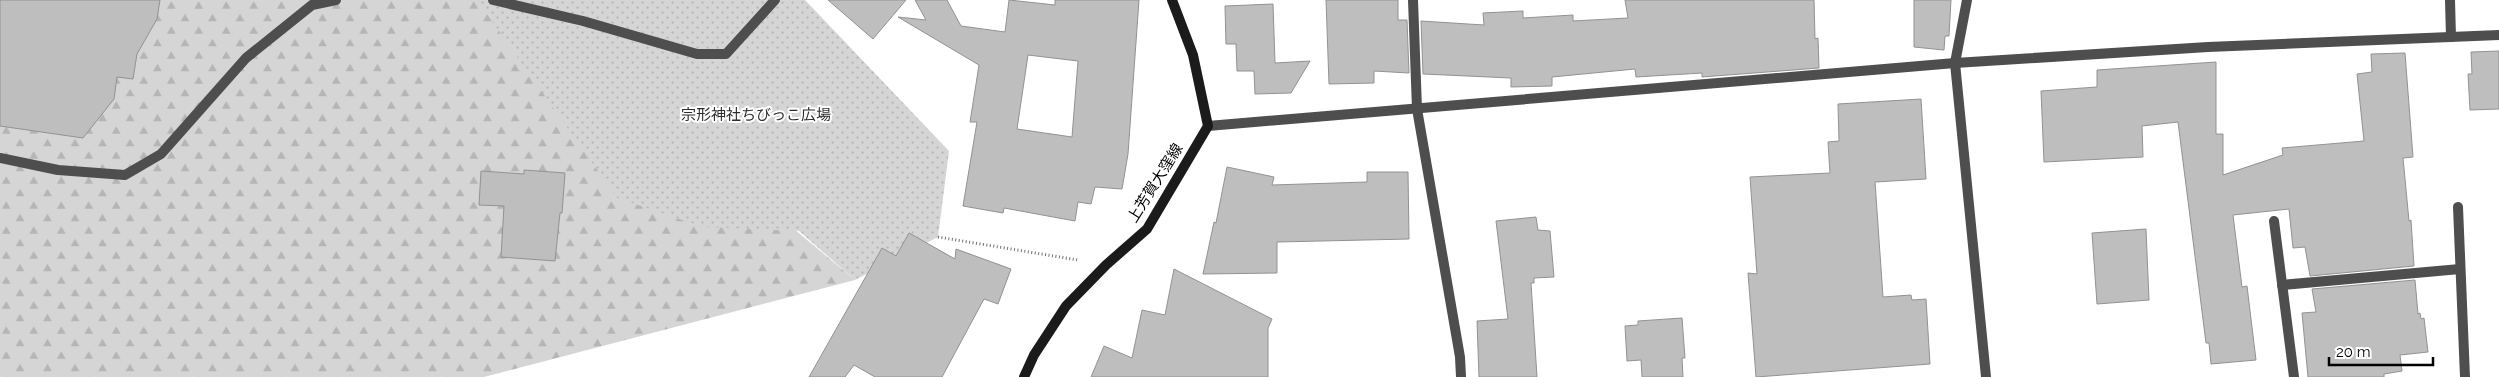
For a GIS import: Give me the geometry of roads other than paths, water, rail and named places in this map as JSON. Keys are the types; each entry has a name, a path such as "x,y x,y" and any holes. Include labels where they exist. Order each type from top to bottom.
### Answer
{"main road":[{"path":"1172,0 1192,55 1208,126"},
{"name":"上芳賀大窪線","path":"1024,377 1034,355 1066,306 1106,265 1147,229 1208,126"}],"street":[{"path":"0,158 58,170 125,175 161,154 246,58 312,5 336,0"},
{"path":"493,0 583,21 697,54 726,54 775,0"},
{"path":"1413,0 1417,110 1460,357 1460,377"},
{"path":"1967,0 1955,63 1986,377"},
{"path":"2450,0 2451,37"},
{"path":"1208,126 1417,110 1955,63 2208,48 2499,35"},
{"path":"2458,207 2465,377"},
{"path":"2274,221 2294,377"},
{"path":"2282,285 2460,269"}],"park label":[{"name":"宗形神社ちびっこ広場","path":"756,115"}]}
